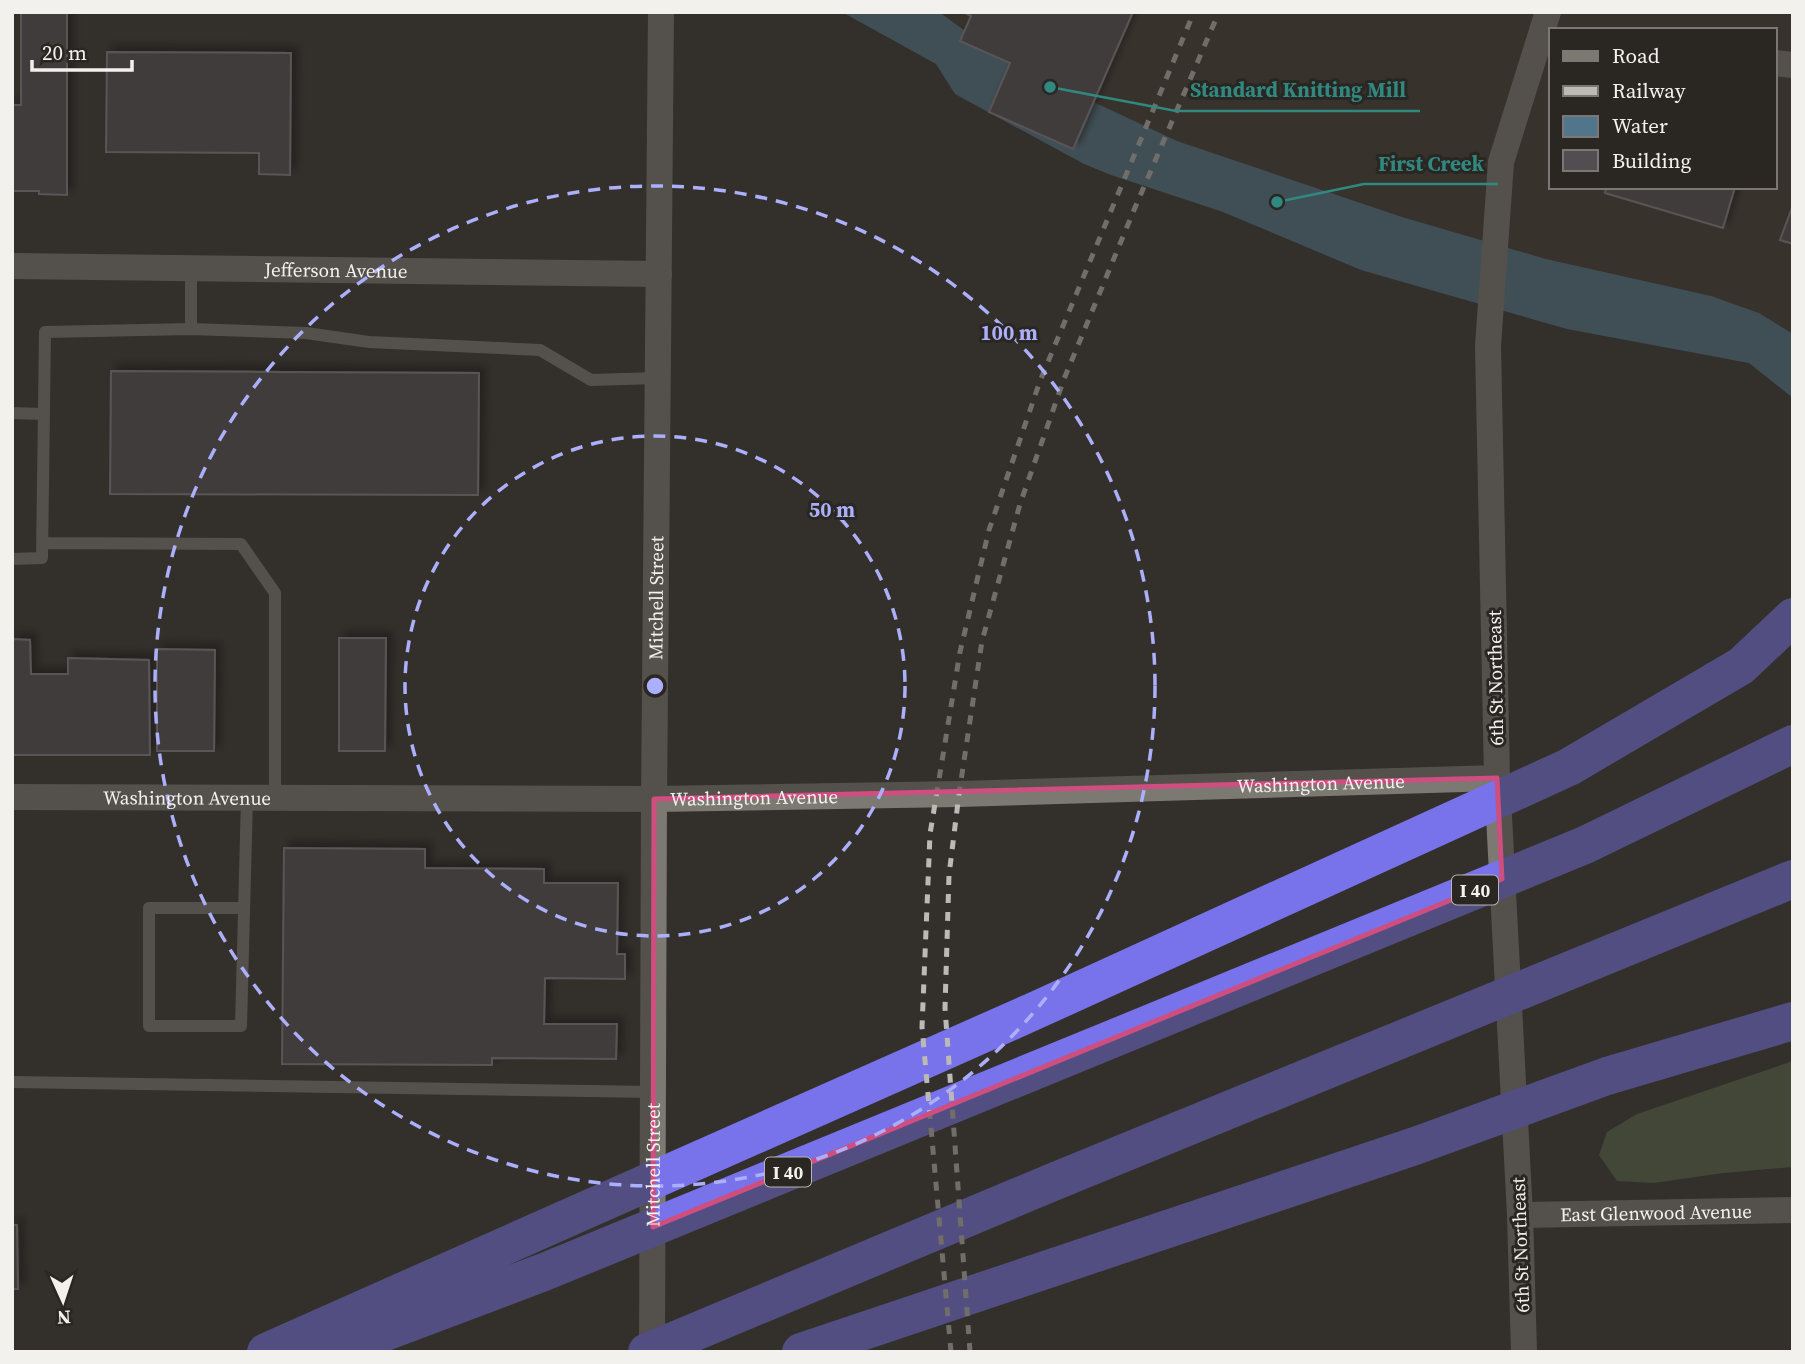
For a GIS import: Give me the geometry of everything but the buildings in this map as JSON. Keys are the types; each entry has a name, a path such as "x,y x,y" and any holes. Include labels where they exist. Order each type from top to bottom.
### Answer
{"highway":[{"path":"265,1352 1032,1012 1569,767 1741,666 1793,617"},
{"path":"1758,762 1793,737"},
{"name":"I 40","path":"332,1352 544,1272 1586,845 1793,744"},
{"path":"646,1352 1793,879"},
{"path":"801,1352 1415,1146 1607,1076 1793,1021"}],"street":[{"name":"Mitchell Street","path":"652,1352 661,12"},
{"name":"6th St Northeast","path":"1524,1352 1520,1215 1497,778 1488,346 1501,162 1549,23"},
{"name":"Jefferson Avenue","path":"12,265 659,274"},
{"name":"Washington Avenue","path":"12,797 654,799 1497,778"},
{"name":"East Glenwood Avenue","path":"1520,1215 1793,1210"}],"lane":[{"path":"191,268 191,329"},
{"path":"12,559 43,558 45,332 191,329 306,333 369,342 540,350 591,380 658,378"},
{"path":"12,413 43,414"},
{"path":"43,543 240,544 275,593 275,798"},
{"path":"244,908 149,908 149,1026 241,1026 247,797"},
{"path":"12,1082 653,1092"}],"highlighted area":[{"path":"1497,778 1502,879 653,1227 654,799"}],"shaded area":[{"path":"938,12 1793,12 1793,334 1759,313 1711,296 1546,259 1402,217 1177,141 1105,110"}],"green space":[{"path":"1793,1061 1793,1167 1654,1183 1617,1181 1599,1155 1607,1132 1637,1114"}],"water":[{"path":"842,12 939,12 1010,63 1177,141 1402,217 1546,259 1711,296 1759,313 1793,334 1793,398 1749,363 1567,329 1361,270 1223,212 1111,175 1084,164 955,94 936,64"}],"railway":[{"path":"951,1352 922,1027 930,834 960,652 989,530 1040,381 1194,12"},
{"path":"970,1352 945,1008 949,875 982,641 1020,504 1064,379 1219,12"}],"place":[{"name":"Standard Knitting Mill","path":"1050,87"},
{"name":"First Creek","path":"1277,202"}]}
